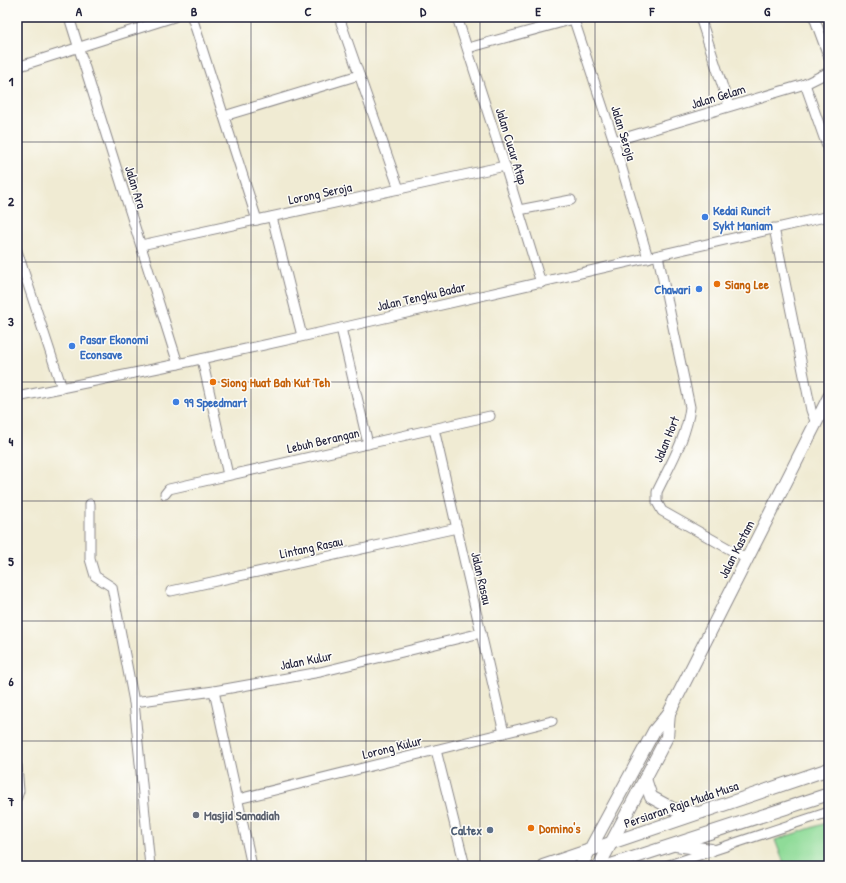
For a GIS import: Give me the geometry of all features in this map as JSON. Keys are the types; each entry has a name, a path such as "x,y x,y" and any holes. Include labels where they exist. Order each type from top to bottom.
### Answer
{"street":[{"name":"Jalan Ara","path":"69,17 178,364"},
{"path":"17,67 174,17"},
{"path":"192,17 257,220"},
{"path":"339,17 399,189"},
{"name":"Jalan Cucur Atap","path":"457,17 541,283"},
{"path":"700,17 729,106"},
{"path":"814,17 829,58"},
{"path":"468,48 573,18"},
{"name":"Jalan Seroja","path":"573,18 614,141 648,258"},
{"name":"Jalan Gelam","path":"614,141 805,84 829,72"},
{"path":"224,116 359,75"},
{"path":"805,84 829,152"},
{"name":"Lorong Seroja","path":"141,245 505,166"},
{"path":"519,210 571,200"},
{"name":"Jalan Tengku Badar","path":"17,397 202,359 541,283 829,216"},
{"path":"272,217 302,336"},
{"path":"774,228 811,410 816,424"},
{"path":"17,251 21,275 62,388"},
{"name":"Jalan Hort","path":"658,256 690,407 684,433 657,492 657,502 662,511 747,558"},
{"path":"341,328 368,444"},
{"path":"202,359 228,475"},
{"name":"Jalan Kastam","path":"581,866 654,731 669,713 829,397"},
{"name":"Lebuh Berangan","path":"165,494 169,489 490,416"},
{"name":"Jalan Rasau","path":"434,429 504,733"},
{"path":"90,504 90,559 95,576 112,587 134,702 150,866"},
{"name":"Lintang Rasau","path":"171,591 457,528"},
{"name":"Jalan Kulur","path":"134,702 214,691 320,672 481,633"},
{"path":"214,691 252,866"},
{"name":"Jalan Kastam","path":"599,866 667,737 669,713"},
{"name":"Lorong Kulur","path":"238,799 552,721"},
{"path":"436,750 465,866"},
{"path":"814,775 829,764"},
{"path":"17,766 19,791 17,797"},
{"name":"Persiaran Raja Muda Musa","path":"543,866 829,769"},
{"path":"645,779 651,797 673,809 698,814"},
{"path":"608,866 829,794"},
{"path":"666,866 829,812"},
{"path":"673,844 711,850"}],"green space":[{"path":"829,822 829,866 785,866 775,840"}],"place":[{"name":"Kedai Runcit Sykt Maniam","path":"705,217"},
{"name":"Siang Lee","path":"717,284"},
{"name":"Chawari","path":"699,289"},
{"name":"Pasar Ekonomi Econsave","path":"72,346"},
{"name":"Siong Huat Bah Kut Teh","path":"213,382"},
{"name":"99 Speedmart","path":"176,402"},
{"name":"Masjid Samadiah","path":"196,815"},
{"name":"Domino's","path":"531,828"},
{"name":"Caltex","path":"490,830"}]}
